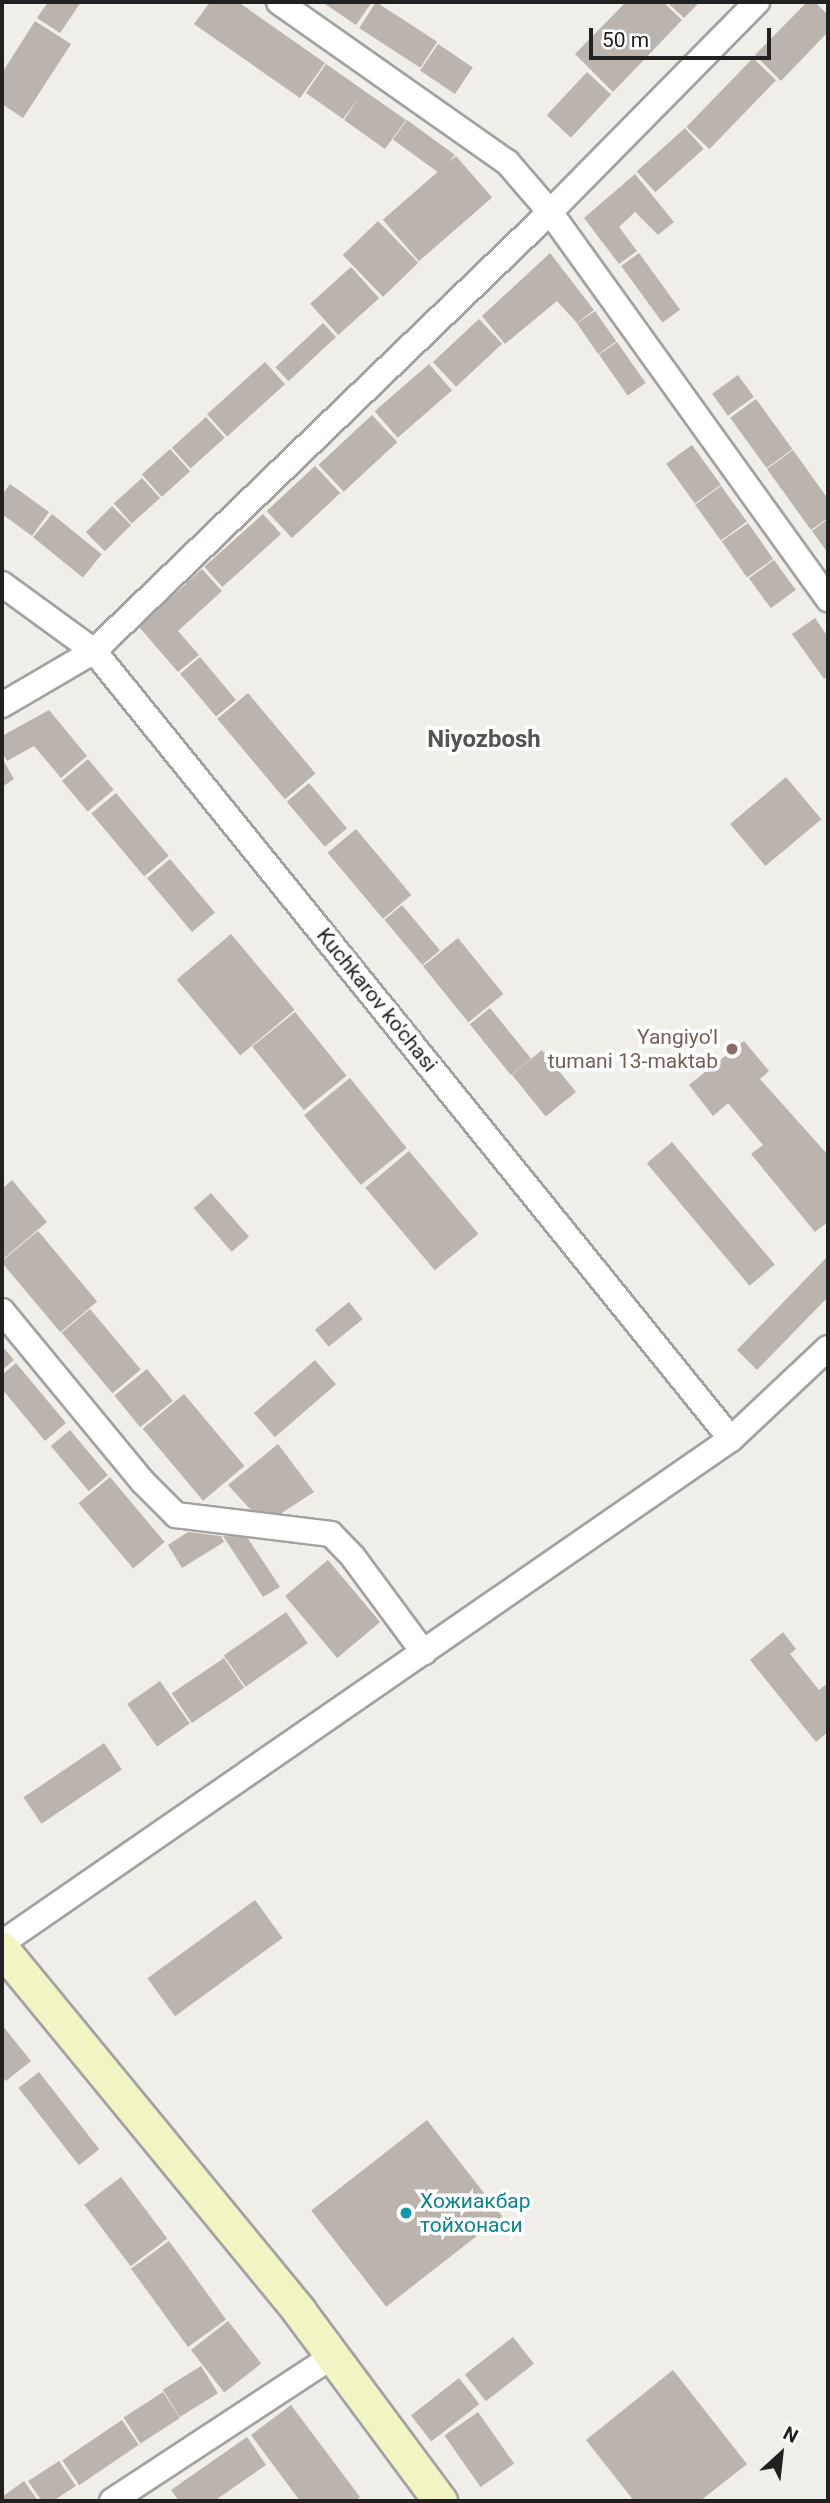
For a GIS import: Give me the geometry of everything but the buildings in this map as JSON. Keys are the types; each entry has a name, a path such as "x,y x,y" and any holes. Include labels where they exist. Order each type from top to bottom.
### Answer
{"main road":[{"path":"2,1949 333,2356 440,2501"}],"street":[{"path":"279,2 507,162 550,212 828,599"},
{"path":"2,705 94,651 550,212 757,2"},
{"name":"Kuchkarov ko'chasi","path":"2,583 94,651 731,1439"},
{"path":"2,1311 143,1482 176,1515 331,1534 354,1557 424,1653"},
{"path":"2,1943 731,1439 828,1348"},
{"path":"112,2501 333,2356"}],"place":[{"name":"Yangiyo'l tumani 13-maktab","path":"732,1049"},
{"name":"Хожиакбар тойхонаси","path":"406,2213"}],"district":[{"name":"Niyozbosh","path":"484,740"}]}
